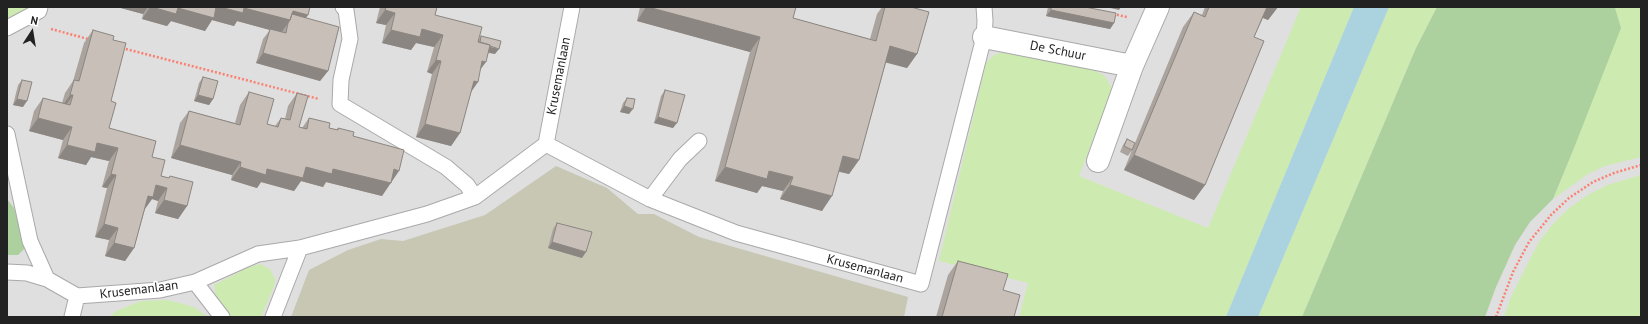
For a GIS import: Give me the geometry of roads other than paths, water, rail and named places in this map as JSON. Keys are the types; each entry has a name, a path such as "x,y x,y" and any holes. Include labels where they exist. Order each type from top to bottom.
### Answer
{"street":[{"path":"1098,161 1132,66 1155,14"},
{"name":"De Schuur","path":"984,36 1132,66"}],"lane":[{"path":"13,24 39,11 40,7"},
{"path":"344,7 346,10 350,40 341,80 340,104 446,167 467,185 476,197"},
{"name":"Krusemanlaan","path":"77,296 160,290 195,282 258,254 300,248 427,214 476,197 546,144 572,7"},
{"name":"Krusemanlaan","path":"546,144 650,199 736,233 921,284 984,36 984,7"},
{"path":"7,134 30,241 47,279"},
{"path":"650,199 680,159 699,141"},
{"path":"273,317 300,248"},
{"path":"7,272 27,273 47,279 77,296 72,317"},
{"path":"195,282 222,317"}],"water":[{"path":"1354,7 1389,7 1258,317 1226,317"}]}
